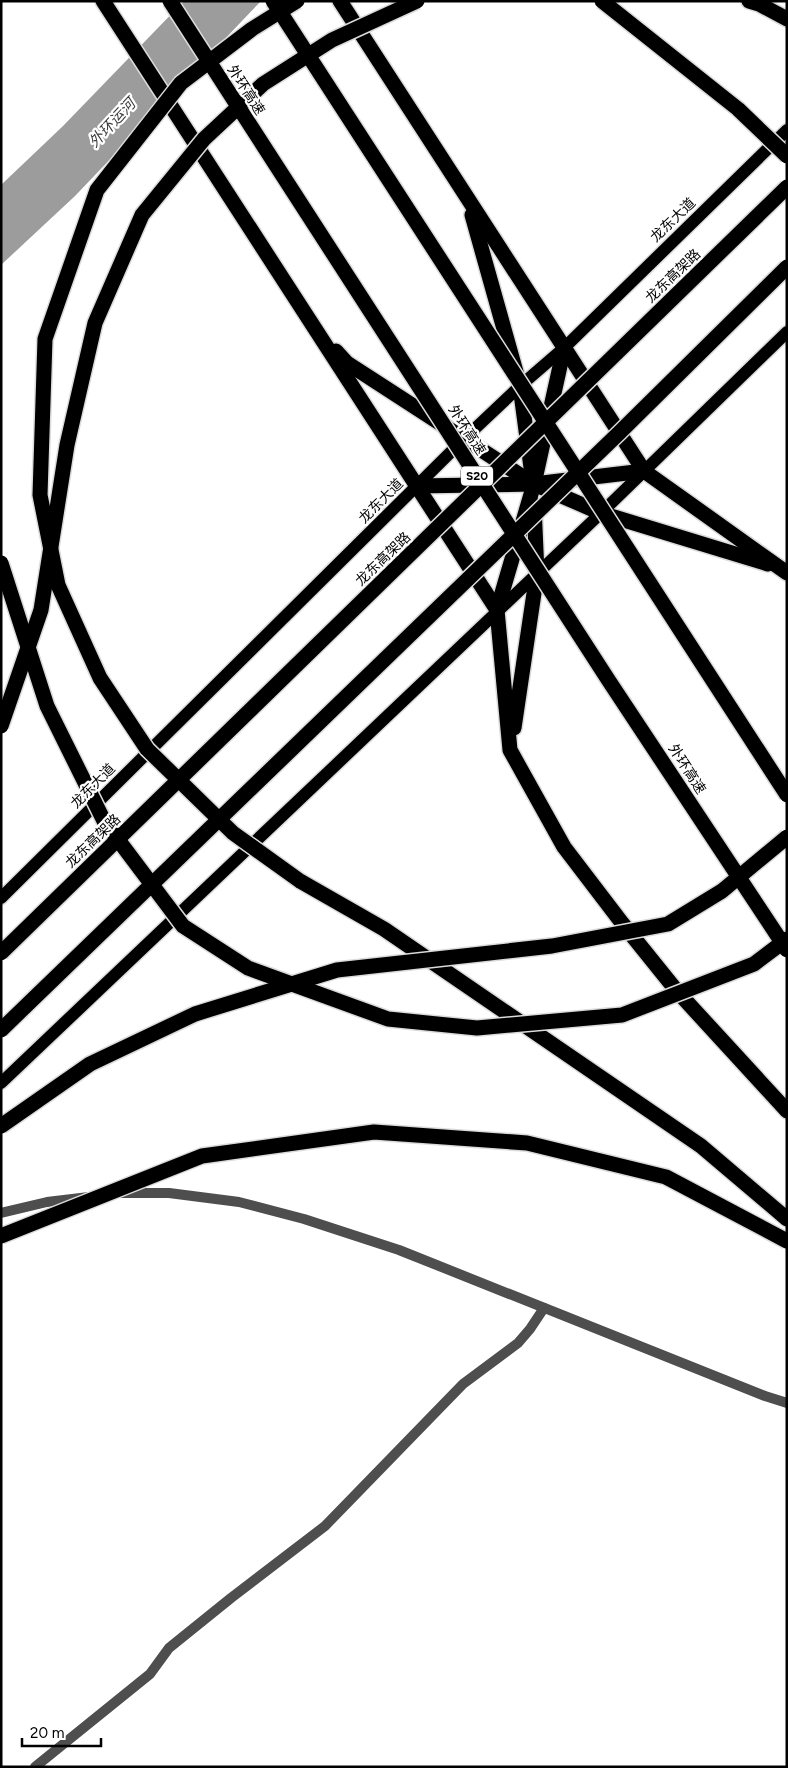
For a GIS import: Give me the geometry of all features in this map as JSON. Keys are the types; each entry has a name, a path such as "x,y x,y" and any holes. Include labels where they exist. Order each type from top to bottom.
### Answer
{"highway":[{"path":"103,1 497,610"},
{"name":"外环高速","path":"170,1 609,680 787,950"},
{"path":"273,1 787,795"},
{"path":"297,1 252,28 181,83 97,190 45,339 40,495 58,584 100,678 147,749 232,833 300,881 384,929 701,1146 787,1219"},
{"path":"340,1 644,471 783,570"},
{"path":"1,726 41,610 67,445 95,322 142,215 204,139 263,84 332,40 418,1"},
{"path":"602,1 738,109 787,156"},
{"path":"749,1 759,4 787,19"},
{"name":"龙东高架路","path":"1,953 787,187"},
{"path":"468,199 520,386 534,484 537,573 510,750"},
{"path":"1,1030 618,434 787,267"},
{"path":"311,324 347,363 534,484 601,513 783,570"},
{"path":"564,348 534,484 497,610 510,750 564,847 622,923 676,990 787,1111"},
{"path":"416,486 534,484 644,471"},
{"path":"1,564 47,706 104,821 183,926 248,968 388,1019 477,1028 622,1015 754,964 787,939"},
{"path":"1,1126 90,1064 196,1014 337,970 552,946 668,924 722,891 787,837"},
{"path":"1,1236 202,1156 374,1132 527,1143 666,1177 787,1241"}],"main road":[{"name":"龙东大道","path":"1,898 465,438 564,348 787,130"},
{"path":"1,1083 601,513 787,332"}],"street":[{"path":"1,1213 48,1202 113,1193 169,1193 239,1202 304,1218 399,1250 787,1403"},
{"path":"35,1767 150,1674 169,1648 325,1526 463,1384 518,1343 544,1308"}],"water":[{"name":"外环运河","path":"184,1 261,1 75,196 1,265 1,185 63,126"}]}
